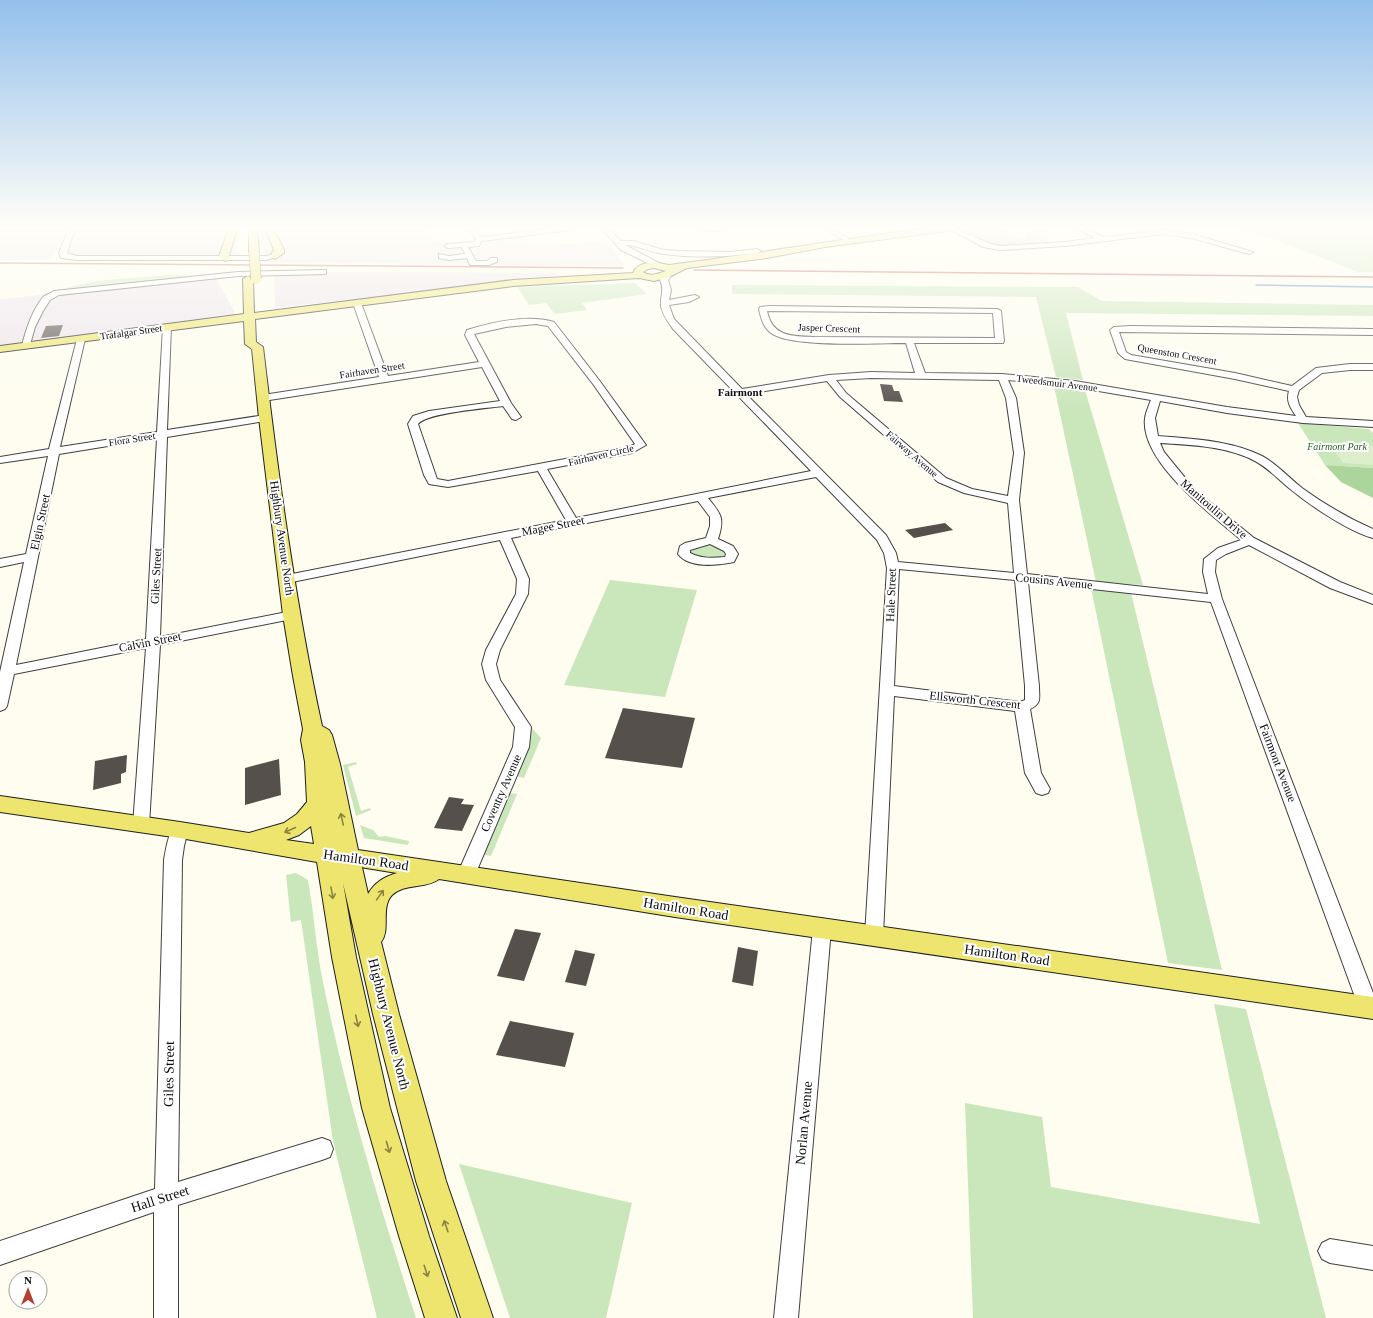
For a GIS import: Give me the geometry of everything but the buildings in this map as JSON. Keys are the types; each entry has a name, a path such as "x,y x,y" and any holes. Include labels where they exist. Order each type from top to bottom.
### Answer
{"main road":[{"name":"Highbury Avenue North","path":"251,290 249,317 251,344 257,346"},
{"name":"Highbury Avenue North","path":"255,290 260,307 261,342 257,346 265,418 292,615 302,676 313,729 311,740 315,762 318,804 372,960 431,1181 477,1318"},
{"name":"Trafalgar Street","path":"0,350 249,317 260,307 356,303 462,290"},
{"name":"Highbury Avenue North","path":"313,729 322,735 330,764 344,957 376,1108 414,1236 441,1318"},
{"name":"Hamilton Road","path":"0,804 180,830 337,856 822,929 1371,1008"},
{"path":"244,840 267,837 292,830 305,820 318,804"},
{"path":"372,960 373,919 378,894 395,882 406,878 456,873"}],"street":[{"path":"26,346 31,327 47,298 57,293 90,290"},
{"name":"Hale Street","path":"660,290 666,299"},
{"name":"Hale Street","path":"669,290 666,299 668,316 676,327 882,538 890,553 892,565 887,690 874,936"},
{"path":"666,299 686,300 695,297"},
{"path":"356,303 384,379"},
{"name":"Jasper Crescent","path":"763,309 997,311 1000,341 909,340 792,338 774,333 766,325 763,319 763,309"},
{"name":"Fairhaven Circle","path":"535,321 545,321 551,324 596,382 640,445 632,450 448,484 433,482 429,475 413,424 417,418 432,414 506,402 485,364 469,335 470,332 479,329 535,321"},
{"name":"Giles Street","path":"141,825 153,641 167,328"},
{"name":"Queenston Crescent","path":"1295,389 1235,376 1128,357 1122,353 1114,330 1373,332"},
{"name":"Elgin Street","path":"0,706 54,451 81,339"},
{"path":"909,340 921,376"},
{"name":"Fairhaven Street","path":"263,398 485,364"},
{"path":"1303,420 1294,405 1292,397 1295,388 1319,370 1350,367 1373,367"},
{"name":"Tweedsmuir Avenue","path":"739,392 829,378 871,375 1002,377 1075,384 1227,410 1303,420 1373,424"},
{"path":"1002,377 1011,398 1019,454 1012,500 1021,577"},
{"name":"Fairway Avenue","path":"829,378 843,395 942,480 975,494 1012,500"},
{"name":"Manitoulin Drive","path":"1156,398 1150,418 1153,439 1159,453 1191,492 1250,541 1334,585 1373,600"},
{"path":"506,402 516,417"},
{"name":"Flora Street","path":"0,460 265,418"},
{"path":"1153,439 1207,444 1234,449 1254,456 1273,467 1293,486 1318,504 1353,525 1373,534"},
{"path":"541,467 573,522"},
{"name":"Magee Street","path":"287,578 819,473"},
{"path":"701,497 716,516 718,522 711,540"},
{"name":"Coventry Avenue","path":"456,873 521,747 523,727 493,680 489,664 493,650 522,594 523,579 504,536"},
{"name":"Fairmont Avenue","path":"1250,541 1222,551 1210,560 1209,572 1216,599 1371,1008"},
{"path":"0,563 32,557"},
{"name":"Cousins Avenue","path":"892,565 1021,577 1216,599"},
{"name":"Ellsworth Crescent","path":"887,690 1022,707 1032,702 1032,686 1021,577"},
{"name":"Calvin Street","path":"8,671 153,641 292,615"},
{"path":"1022,707 1033,773 1042,789"},
{"name":"Giles Street","path":"166,1318 166,1197 173,860 175,846 180,830"},
{"name":"Norlan Avenue","path":"786,1318 822,929"},
{"name":"Hall Street","path":"0,1253 166,1197 322,1149"},
{"path":"1330,1251 1373,1258"}],"shaded area":[{"path":"98,290 222,290 236,315 0,346 0,299"},
{"path":"274,290 439,290 275,308"}],"green space":[{"path":"519,290 642,290 647,294 582,303 587,310 555,314 546,303 529,305"},
{"path":"732,290 1082,290 1102,301 1373,305 1373,316 1066,313 1083,380 1056,377 1036,297 732,294"},
{"path":"1054,386 1085,390 1143,585 1096,582"},
{"name":"Fairmont Park","path":"1298,423 1369,429 1373,433 1373,468 1325,465"},
{"path":"1329,444 1373,446 1373,465 1343,463"},
{"path":"1325,465 1373,468 1373,498 1341,482"},
{"path":"707,544 720,548 724,552 725,557 721,559 693,557 690,554 690,550 692,548"},
{"path":"610,580 697,590 665,697 564,685"},
{"path":"1091,588 1131,593 1222,970 1168,963"},
{"path":"530,726 541,738 524,778 516,776"},
{"path":"356,762 357,764 348,767 361,811 370,808 371,810 356,816 343,765"},
{"path":"509,793 517,794 491,856 482,854"},
{"path":"360,825 373,830 379,837 385,836 409,841 408,845 364,838"},
{"path":"296,873 308,880 321,969 342,1067 377,1193 416,1318 377,1318 333,1141 301,920 291,922 286,875"},
{"path":"1214,1004 1246,1009 1326,1318 973,1318 965,1103 1042,1117 1051,1187 1260,1224"},
{"path":"459,1164 632,1203 606,1318 510,1318"}],"district":[{"name":"Fairmont","path":"740,392"}]}
